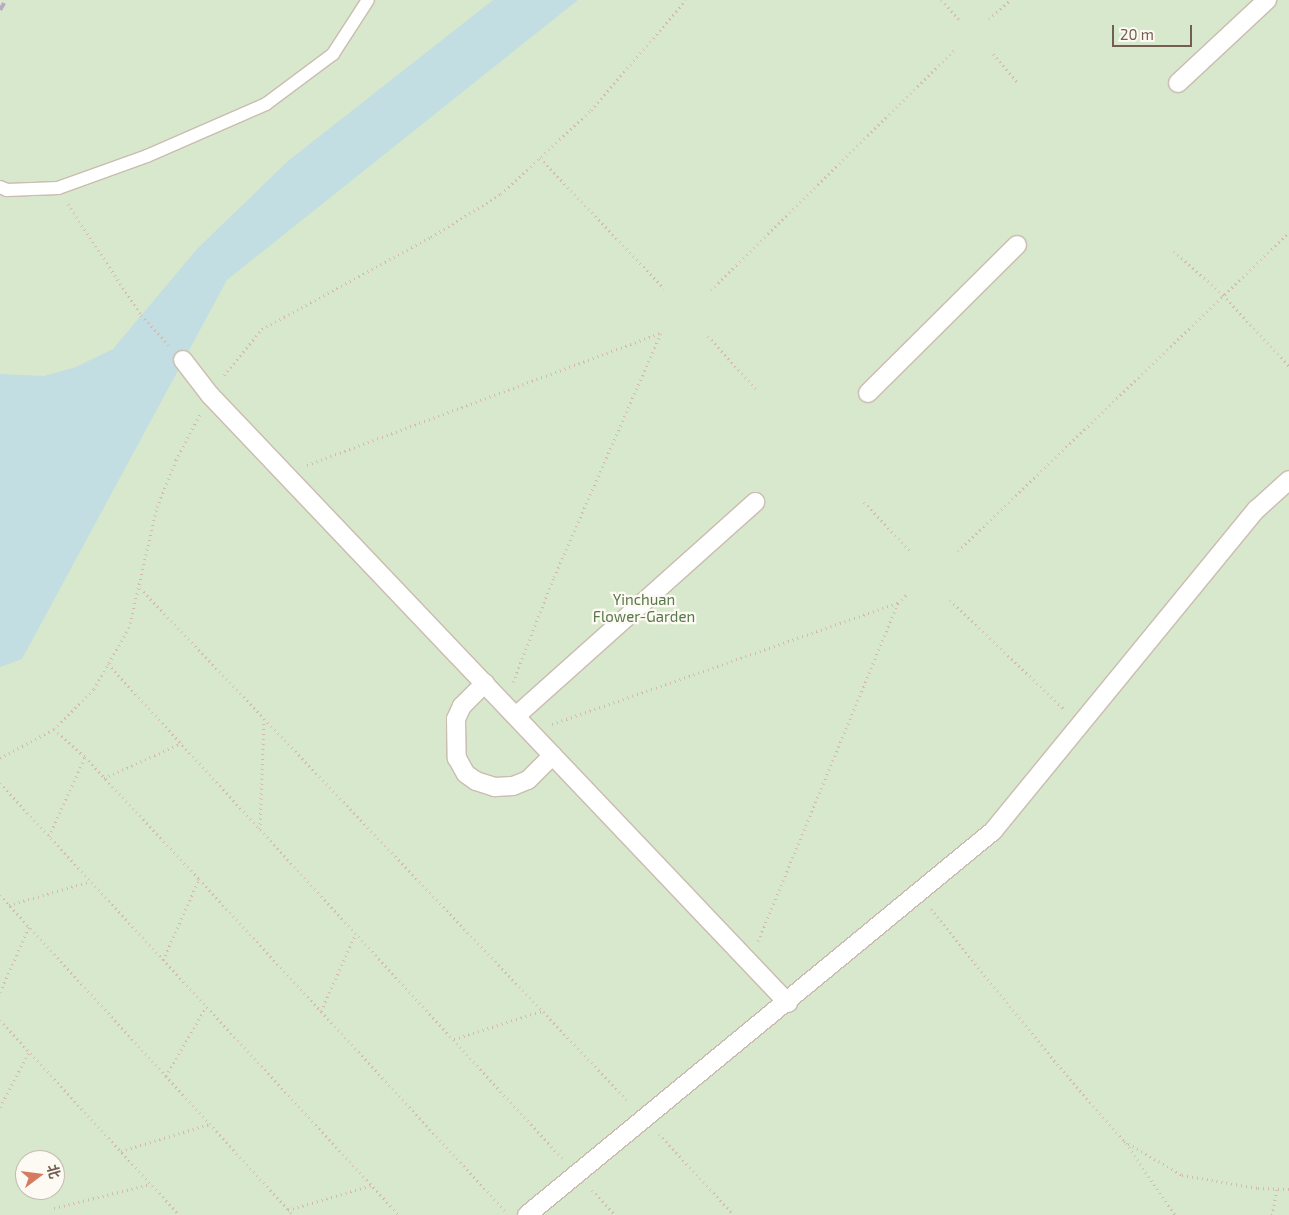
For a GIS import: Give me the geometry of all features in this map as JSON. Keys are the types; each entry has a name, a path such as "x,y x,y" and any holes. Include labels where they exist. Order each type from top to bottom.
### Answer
{"street":[{"path":"1178,83 1268,0"},
{"path":"868,393 1017,245"},
{"path":"183,360 210,395 788,1003"},
{"path":"527,1215 788,1003 993,832 1082,726 1245,523 1289,480"},
{"path":"510,710 755,502"},
{"path":"485,683 462,706 456,719 458,758 466,774 476,782 495,787 513,786 528,780 553,755"}],"lane":[{"path":"0,187 7,190 58,188 147,156 266,104 333,54 368,0"}],"path":[{"path":"0,758 54,729 94,689 129,628 140,588 157,507 176,460 210,395 232,362 262,329 468,215 500,194 592,110 686,0"},
{"path":"941,0 959,19"},
{"path":"990,20 1010,0"},
{"path":"710,290 955,49"},
{"path":"993,54 1018,83"},
{"path":"540,158 664,288"},
{"path":"58,188 141,315 183,360"},
{"path":"958,551 1289,233"},
{"path":"1174,251 1223,295 1289,366"},
{"path":"286,474 358,444 660,333 554,577 510,710"},
{"path":"708,336 756,389"},
{"path":"864,502 910,551"},
{"path":"140,588 542,1010 734,1215"},
{"path":"750,963 898,603 906,594"},
{"path":"950,600 1082,726"},
{"path":"530,731 898,603"},
{"path":"108,664 615,1215"},
{"path":"260,829 264,718"},
{"path":"54,729 85,757 200,879 509,1215"},
{"path":"104,778 182,743"},
{"path":"49,836 85,757"},
{"path":"0,783 399,1215"},
{"path":"163,960 200,879"},
{"path":"9,905 91,881"},
{"path":"918,894 1057,1064 1124,1140 1175,1215"},
{"path":"0,895 293,1215"},
{"path":"0,992 29,927"},
{"path":"321,1011 356,933"},
{"path":"166,1076 206,1007"},
{"path":"454,1039 542,1010"},
{"path":"0,1020 179,1215"},
{"path":"0,1107 29,1052"},
{"path":"121,1151 210,1124"},
{"path":"1124,1140 1182,1175 1277,1189 1289,1189"},
{"path":"54,1208 151,1184"},
{"path":"288,1210 372,1186"},
{"path":"1272,1215 1277,1189"}],"green space":[{"name":"Yinchuan Flower-Garden","path":"0,0 1289,0 1289,1215 0,1215"}],"water":[{"path":"493,0 578,0 227,280 22,659 0,667 0,374 44,376 76,367 113,349 197,249 288,161"}],"railway":[{"path":"0,10 6,0"}]}
